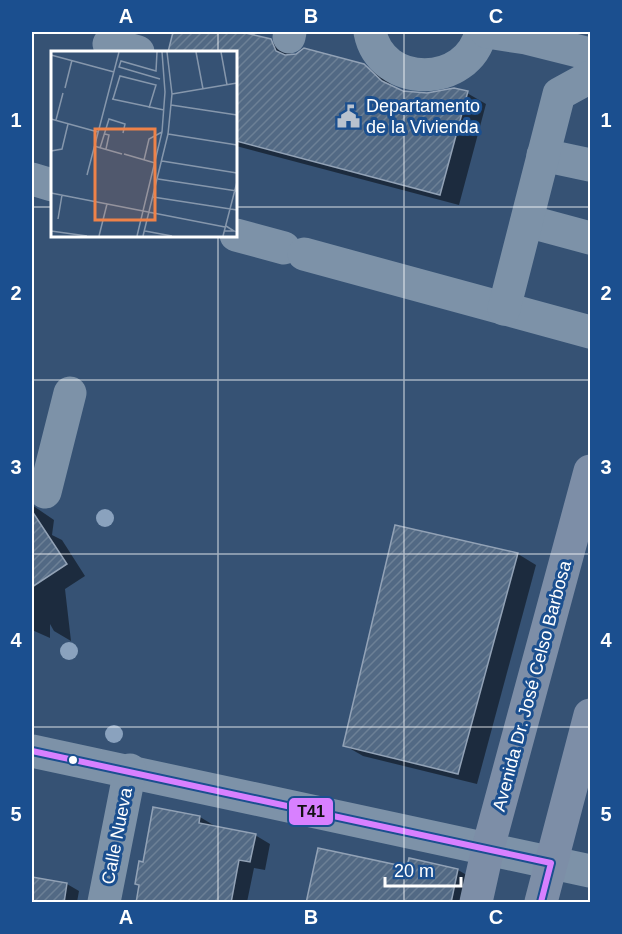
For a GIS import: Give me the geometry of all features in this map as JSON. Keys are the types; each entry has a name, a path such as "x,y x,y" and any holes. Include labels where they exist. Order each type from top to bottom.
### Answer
{"main road":[{"name":"Avenida Dr. José Celso Barbosa","path":"476,903 488,848 591,471"},
{"path":"541,903 591,714"}],"street":[{"path":"370,32 371,39 381,55 396,67 414,74 434,75 453,69 468,56 481,32"},
{"path":"487,32 526,38 591,54"},
{"path":"504,309 559,94 554,73 547,61 526,38"},
{"path":"559,94 591,77"},
{"path":"543,155 591,165"},
{"path":"32,179 51,185"},
{"path":"526,221 591,238"},
{"path":"237,235 591,332"},
{"path":"45,492 70,393"},
{"path":"32,750 591,871"},
{"name":"Calle Nueva","path":"104,903 130,770"}],"building":[{"name":"Departamento de la Vivienda","path":"173,32 242,32 271,39 276,51 285,55 296,54 304,48 364,64 382,81 403,91 427,93 454,88 468,91 440,195 237,141 237,51 168,51"},
{"path":"32,511 67,564 32,587"},
{"path":"395,525 518,553 458,774 343,746"},
{"path":"153,807 200,816 199,823 256,834 250,862 239,860 231,903 136,903 139,885 135,884 139,861 143,862"},
{"path":"318,848 407,867 409,858 458,869 451,903 306,903"},
{"path":"32,877 67,883 64,903 32,903"}],"transit line":[{"name":"T41","path":"32,751 551,863 541,902"}],"place":[{"name":"Departamento de la Vivienda","path":"348,116"}]}
